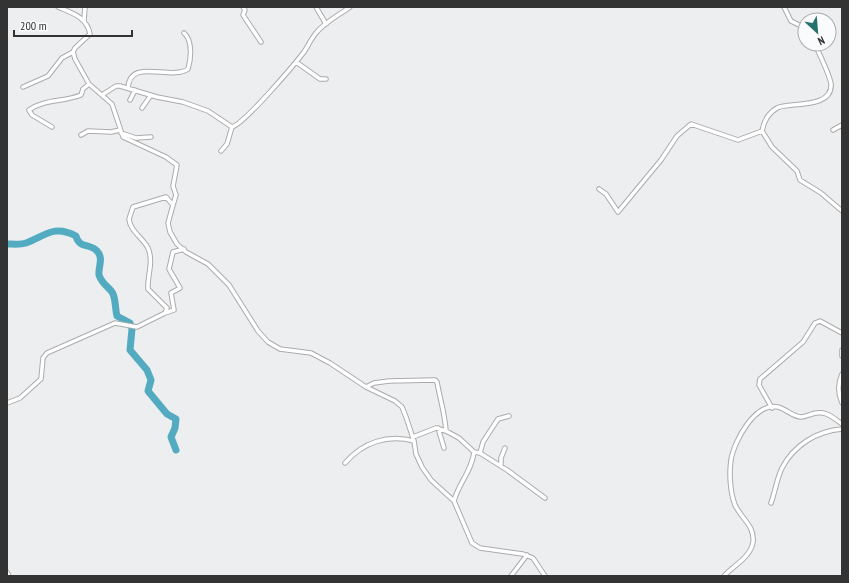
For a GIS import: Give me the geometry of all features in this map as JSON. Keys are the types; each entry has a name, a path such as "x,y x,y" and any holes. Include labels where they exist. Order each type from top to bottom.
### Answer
{"street":[{"path":"22,87 48,76 62,58 73,52 75,48 90,34 88,24 75,14 58,7"},
{"path":"84,21 85,7"},
{"path":"243,7 243,15 261,42"},
{"path":"316,7 326,24"},
{"path":"232,126 241,122 261,103 296,62 315,34 350,7"},
{"path":"784,7 791,21 797,24"},
{"path":"128,88 128,81 132,76 140,72 178,72 188,69 190,61 190,42 184,33"},
{"path":"73,52 75,59 89,84 109,100 114,109 120,131 127,139 176,163 177,167 173,186 176,195 168,223 170,232 177,244 208,264 229,285 258,331 268,342 280,349 311,353 330,363 366,387 400,405 414,439 416,454 427,475 442,493 454,501 472,543 476,546 527,555 537,563 544,576"},
{"path":"818,52 829,78 831,85 830,89 820,101 777,108 766,118 762,130 772,147 797,171 800,180 821,193 842,211"},
{"path":"296,62 320,79 326,79"},
{"path":"52,127 32,115 29,110 34,106 74,98 81,95 82,89 89,84"},
{"path":"102,95 116,86 128,88 183,102 208,111 232,126"},
{"path":"130,100 135,90"},
{"path":"142,108 151,95"},
{"path":"599,189 606,194 618,212 661,160 677,136 691,124 738,140 762,130"},
{"path":"833,130 842,125"},
{"path":"221,151 227,144 232,126"},
{"path":"81,135 88,131 120,131 136,138 151,137"},
{"path":"165,313 167,308 148,289 150,268 148,248 134,230 129,219 134,207 163,197 166,197 173,205"},
{"path":"7,403 24,396 41,379 43,358 47,353 115,323 137,327 174,310 171,294 180,288 169,269 173,252 184,249"},
{"path":"772,408 759,385 760,379 803,342 815,323 820,321 842,333"},
{"path":"842,350 842,356"},
{"path":"842,374 839,396 842,403"},
{"path":"366,387 374,383 389,381 435,380 437,382 441,405 445,412 446,431"},
{"path":"724,576 752,549 753,532 737,508 733,497 730,470 732,454 750,420 757,414 778,407 800,417 822,412 827,413 842,424"},
{"path":"480,453 483,442 498,418 509,416"},
{"path":"438,428 444,448"},
{"path":"345,463 359,449 374,442 396,438 414,439 438,428 459,438 474,452 480,453 501,466 545,498"},
{"path":"771,503 782,468 796,449 808,439 828,430 842,429"},
{"path":"501,466 501,458 505,448"},
{"path":"454,501 456,493 470,468 474,452"},
{"path":"511,576 527,555"},
{"path":"7,572 9,576"}],"waterway":[{"path":"7,244 24,244 50,232 62,231 76,236 80,243 97,251 100,257 99,275 113,294 117,316 130,323 132,329 130,350 147,370 151,380 148,391 167,414 176,419 175,428 171,437 176,450"}]}
